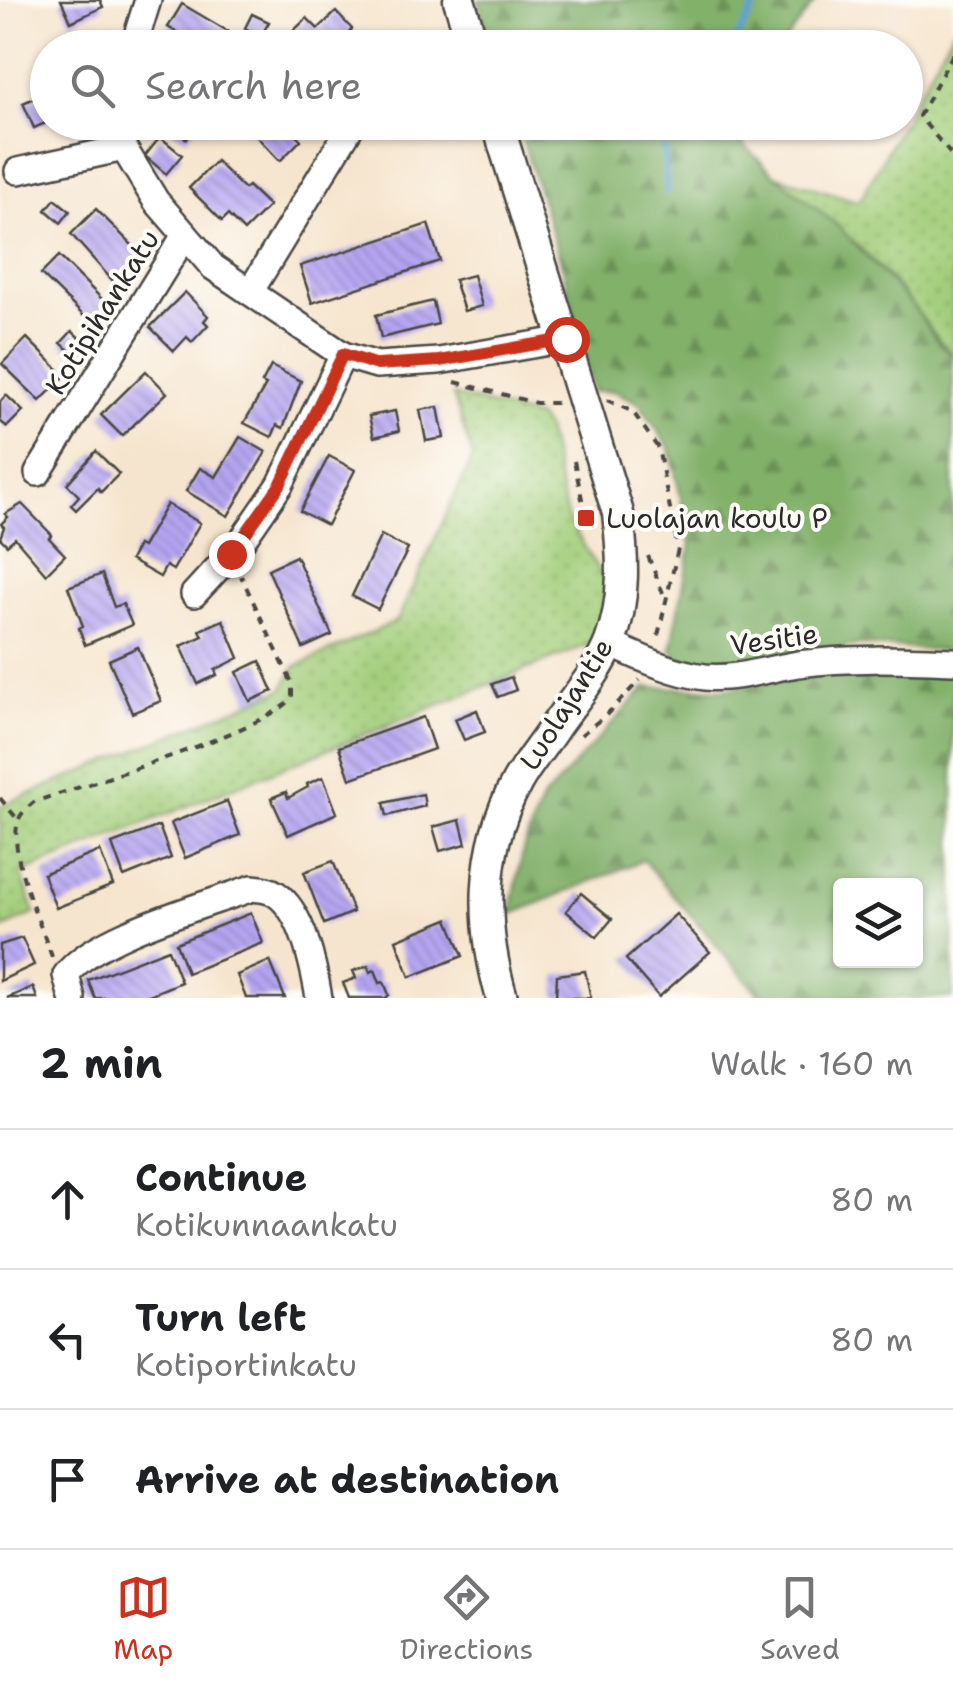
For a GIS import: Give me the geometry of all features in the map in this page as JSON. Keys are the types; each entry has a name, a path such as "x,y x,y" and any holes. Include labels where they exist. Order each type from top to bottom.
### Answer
{"main road":[{"path":"458,0 468,30"},
{"name":"Luolajantie","path":"502,998 487,940 491,855 518,781 610,644 624,578 618,513 503,140"}],"street":[{"path":"139,30 148,0"},
{"path":"18,171 95,140"},
{"path":"120,140 156,201 212,267 343,354 377,365 439,361 566,339"},
{"path":"250,292 343,140"},
{"name":"Kotipihankatu","path":"38,472 185,235"},
{"path":"194,594 231,554 280,485 343,354"},
{"name":"Vesitie","path":"610,644 652,662 704,677 862,658 953,661"},
{"path":"69,987 76,960 102,945 252,888 272,891 289,905 312,961 319,998"}],"path":[{"path":"923,109 953,54"},
{"path":"923,121 953,157"},
{"path":"454,382 536,403 585,402"},
{"path":"69,987 52,958 16,849 18,820 34,802 172,755 277,712 292,698 292,683 231,554"},
{"path":"0,798 18,820"}],"green space":[{"path":"478,0 816,0 794,30 487,30"},
{"path":"953,29 953,355 865,253 775,175 859,202 893,140 923,140 923,85"},
{"path":"522,140 739,140 837,225 953,355 953,651 857,645 739,668 686,667 671,650 691,545 670,449 639,403 614,391 593,392 563,268"},
{"path":"453,395 538,418 546,429 567,517 606,583 597,641 21,873 35,913 0,930 0,806 283,689 295,667 397,621 473,457"},
{"path":"858,669 953,672 953,998 762,998 643,860 510,915 524,846 542,800 646,687 726,689"}],"building":[{"path":"61,0 100,0 103,7 71,22"},
{"path":"182,4 226,30 173,30 168,27"},
{"path":"336,12 352,29 294,30 307,18 318,29"},
{"path":"252,14 269,22 264,30 245,28"},
{"path":"30,100 30,119 23,103"},
{"path":"158,140 164,140 182,155 166,174 145,156"},
{"path":"260,140 301,140 280,161"},
{"path":"216,161 244,189 248,186 269,206 244,231 228,215 222,221 189,188"},
{"path":"55,199 70,211 61,223 46,210"},
{"path":"96,209 140,253 132,261 136,265 125,276 121,272 112,280 71,234"},
{"path":"428,224 440,261 312,303 300,266"},
{"path":"59,256 110,307 93,325 41,274"},
{"path":"473,275 482,306 464,311 454,280"},
{"path":"185,292 208,316 204,321 208,325 192,342 187,337 174,351 150,327"},
{"path":"433,301 438,324 381,338 376,315"},
{"path":"72,331 87,345 76,357 61,343"},
{"path":"27,338 65,376 40,401 2,364"},
{"path":"271,366 301,381 283,428 277,425 272,437 244,423 266,385 262,383"},
{"path":"146,371 167,393 122,436 101,415"},
{"path":"6,395 23,411 7,427 0,421 0,402"},
{"path":"438,407 444,438 426,441 420,410"},
{"path":"395,411 399,431 374,437 369,416"},
{"path":"240,437 266,452 228,516 186,491 200,468 216,477"},
{"path":"96,451 119,474 76,510 71,505 79,496 67,484"},
{"path":"329,456 355,470 327,525 300,511"},
{"path":"22,504 65,555 46,574 15,538 7,545 0,538 4,527 1,524 8,517 5,514"},
{"path":"167,504 200,523 173,570 166,566 160,577 130,560"},
{"path":"381,535 408,549 378,609 352,596"},
{"path":"296,556 332,635 303,648 268,569"},
{"path":"102,574 114,607 123,604 132,625 85,645 79,628 83,626 68,587"},
{"path":"223,620 239,658 198,684 181,646 203,636 200,630"},
{"path":"138,647 161,701 132,713 109,660"},
{"path":"260,661 273,691 250,701 237,672"},
{"path":"511,677 516,690 498,697 492,684"},
{"path":"477,710 485,732 464,740 455,719"},
{"path":"423,717 434,749 350,779 339,747"},
{"path":"323,777 337,813 288,835 271,798 286,792 288,798"},
{"path":"423,794 425,806 387,816 384,803"},
{"path":"227,801 240,835 185,858 171,823"},
{"path":"460,820 466,844 440,851 433,827"},
{"path":"159,826 171,858 124,877 112,844"},
{"path":"100,851 113,885 56,908 43,874"},
{"path":"333,861 353,912 324,924 304,872"},
{"path":"581,893 612,919 597,937 566,911"},
{"path":"251,913 263,943 187,973 176,943"},
{"path":"676,914 710,952 659,997 626,959"},
{"path":"448,919 463,956 410,977 396,940"},
{"path":"22,938 34,965 0,981 0,945"},
{"path":"168,949 181,982 142,998 95,998 88,980"},
{"path":"270,961 285,998 246,998 237,975"},
{"path":"368,966 370,972 375,970 380,983 384,982 389,995 349,998 343,983 356,978 353,971"},
{"path":"585,971 591,998 556,998 557,975"},
{"path":"33,987 37,998 7,998"}],"waterway":[{"path":"742,30 759,0"},
{"path":"663,140 667,192"}],"place":[{"name":"Luolajan koulu P","path":"586,518"}],"route":[{"path":"231,554 280,485 343,354 377,365 439,361 566,339"}]}
